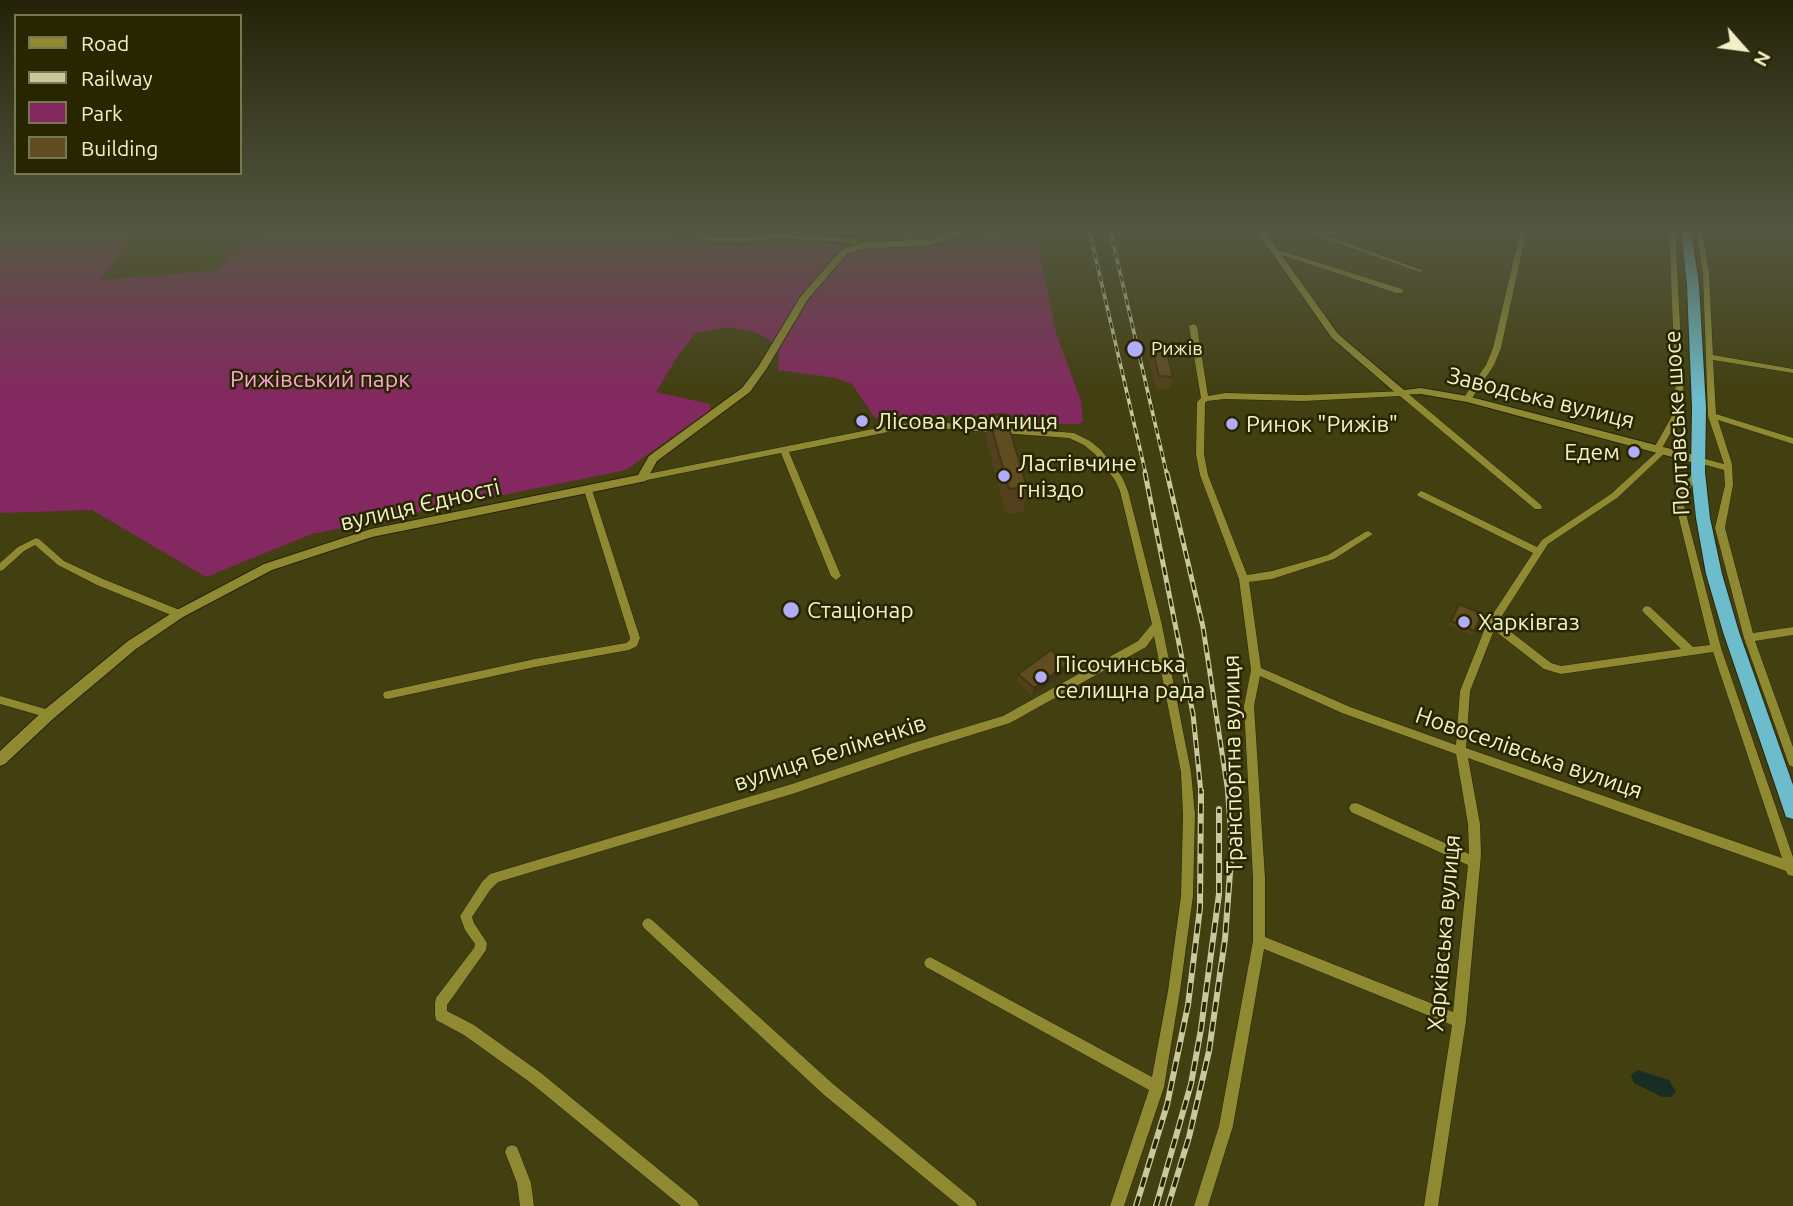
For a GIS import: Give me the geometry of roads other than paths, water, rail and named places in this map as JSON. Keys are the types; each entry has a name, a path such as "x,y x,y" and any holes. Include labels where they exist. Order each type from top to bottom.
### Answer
{"highway":[{"name":"Полтавське шосе","path":"1691,285 1697,350 1698,466 1703,518 1714,574 1752,697 1793,811"}],"street":[{"path":"642,478 645,468 661,452 746,390 813,285"},
{"path":"1299,285 1335,335 1538,507"},
{"path":"1381,285 1399,291"},
{"path":"1467,399 1490,365 1497,348 1511,285"},
{"name":"Харківська вулиця","path":"1431,1206 1459,1021 1474,862 1474,824 1461,750 1465,691 1492,623 1545,542 1614,496 1661,449 1680,401 1675,285"},
{"path":"1707,285 1712,416 1728,468 1729,485 1720,528 1749,639 1791,750 1793,762"},
{"name":"Транспортна вулиця","path":"1193,326 1205,399 1201,402 1200,454 1204,475 1244,579 1256,670 1250,706 1259,878 1259,942 1226,1126 1201,1206"},
{"path":"1710,357 1793,371"},
{"name":"Заводська вулиця","path":"1205,399 1225,396 1304,398 1421,391 1467,399 1661,449 1698,466"},
{"path":"1712,416 1793,441"},
{"name":"вулиця Єдності","path":"0,760 49,714 132,645 179,614 268,567 370,533 915,425 1070,435"},
{"name":"Транспортна вулиця","path":"1070,435 1087,443 1103,457 1124,491 1157,625 1186,772 1189,815 1186,896 1174,991 1157,1087 1116,1206"},
{"path":"784,450 836,576"},
{"path":"1728,468 1698,466 1679,502 1716,648 1792,870"},
{"path":"388,695 629,646 633,643 635,638 588,490"},
{"path":"1421,494 1538,551"},
{"path":"1244,579 1272,575 1331,557 1368,534"},
{"path":"0,568 30,542 36,541 61,563 179,614"},
{"path":"1647,610 1690,651"},
{"path":"1492,623 1548,666 1561,670 1716,648"},
{"name":"вулиця Беліменків","path":"692,1206 536,1078 469,1030 441,1015 441,1003 480,950 481,943 469,926 466,916 473,902 494,878 792,789 1006,720 1142,644 1157,625"},
{"path":"1749,639 1793,631"},
{"name":"Новоселівська вулиця","path":"1256,670 1346,709 1792,870"},
{"path":"0,700 49,714"},
{"path":"1355,808 1474,862"},
{"path":"648,924 828,1089 970,1206"},
{"path":"1259,942 1459,1021"},
{"path":"930,963 1157,1087"},
{"path":"512,1152 524,1183 527,1206"}],"railway":[{"path":"1102,285 1146,475"},
{"path":"1123,285 1167,475"},
{"path":"1145,473 1193,714 1201,793"},
{"path":"1167,473 1203,627 1228,793"},
{"path":"1168,1206 1189,1137 1209,1051 1225,939 1232,846 1228,791"},
{"path":"1136,1206 1167,1105 1188,1005 1200,908 1201,793"},
{"path":"1156,1206 1191,1084 1201,1029 1219,894 1219,809"}],"place":[{"name":"Рижів","path":"1135,349"},
{"name":"Лісова крамниця","path":"862,421"},
{"name":"Ринок \"Рижів\"","path":"1232,424"},
{"name":"Едем","path":"1634,452"},
{"name":"Ластівчине гніздо","path":"1004,476"},
{"name":"Стаціонар","path":"791,610"},
{"name":"Харківгаз","path":"1464,622"},
{"name":"Пісочинська селищна рада","path":"1041,677"}],"park label":[{"name":"Рижівський парк","path":"320,379"}]}
